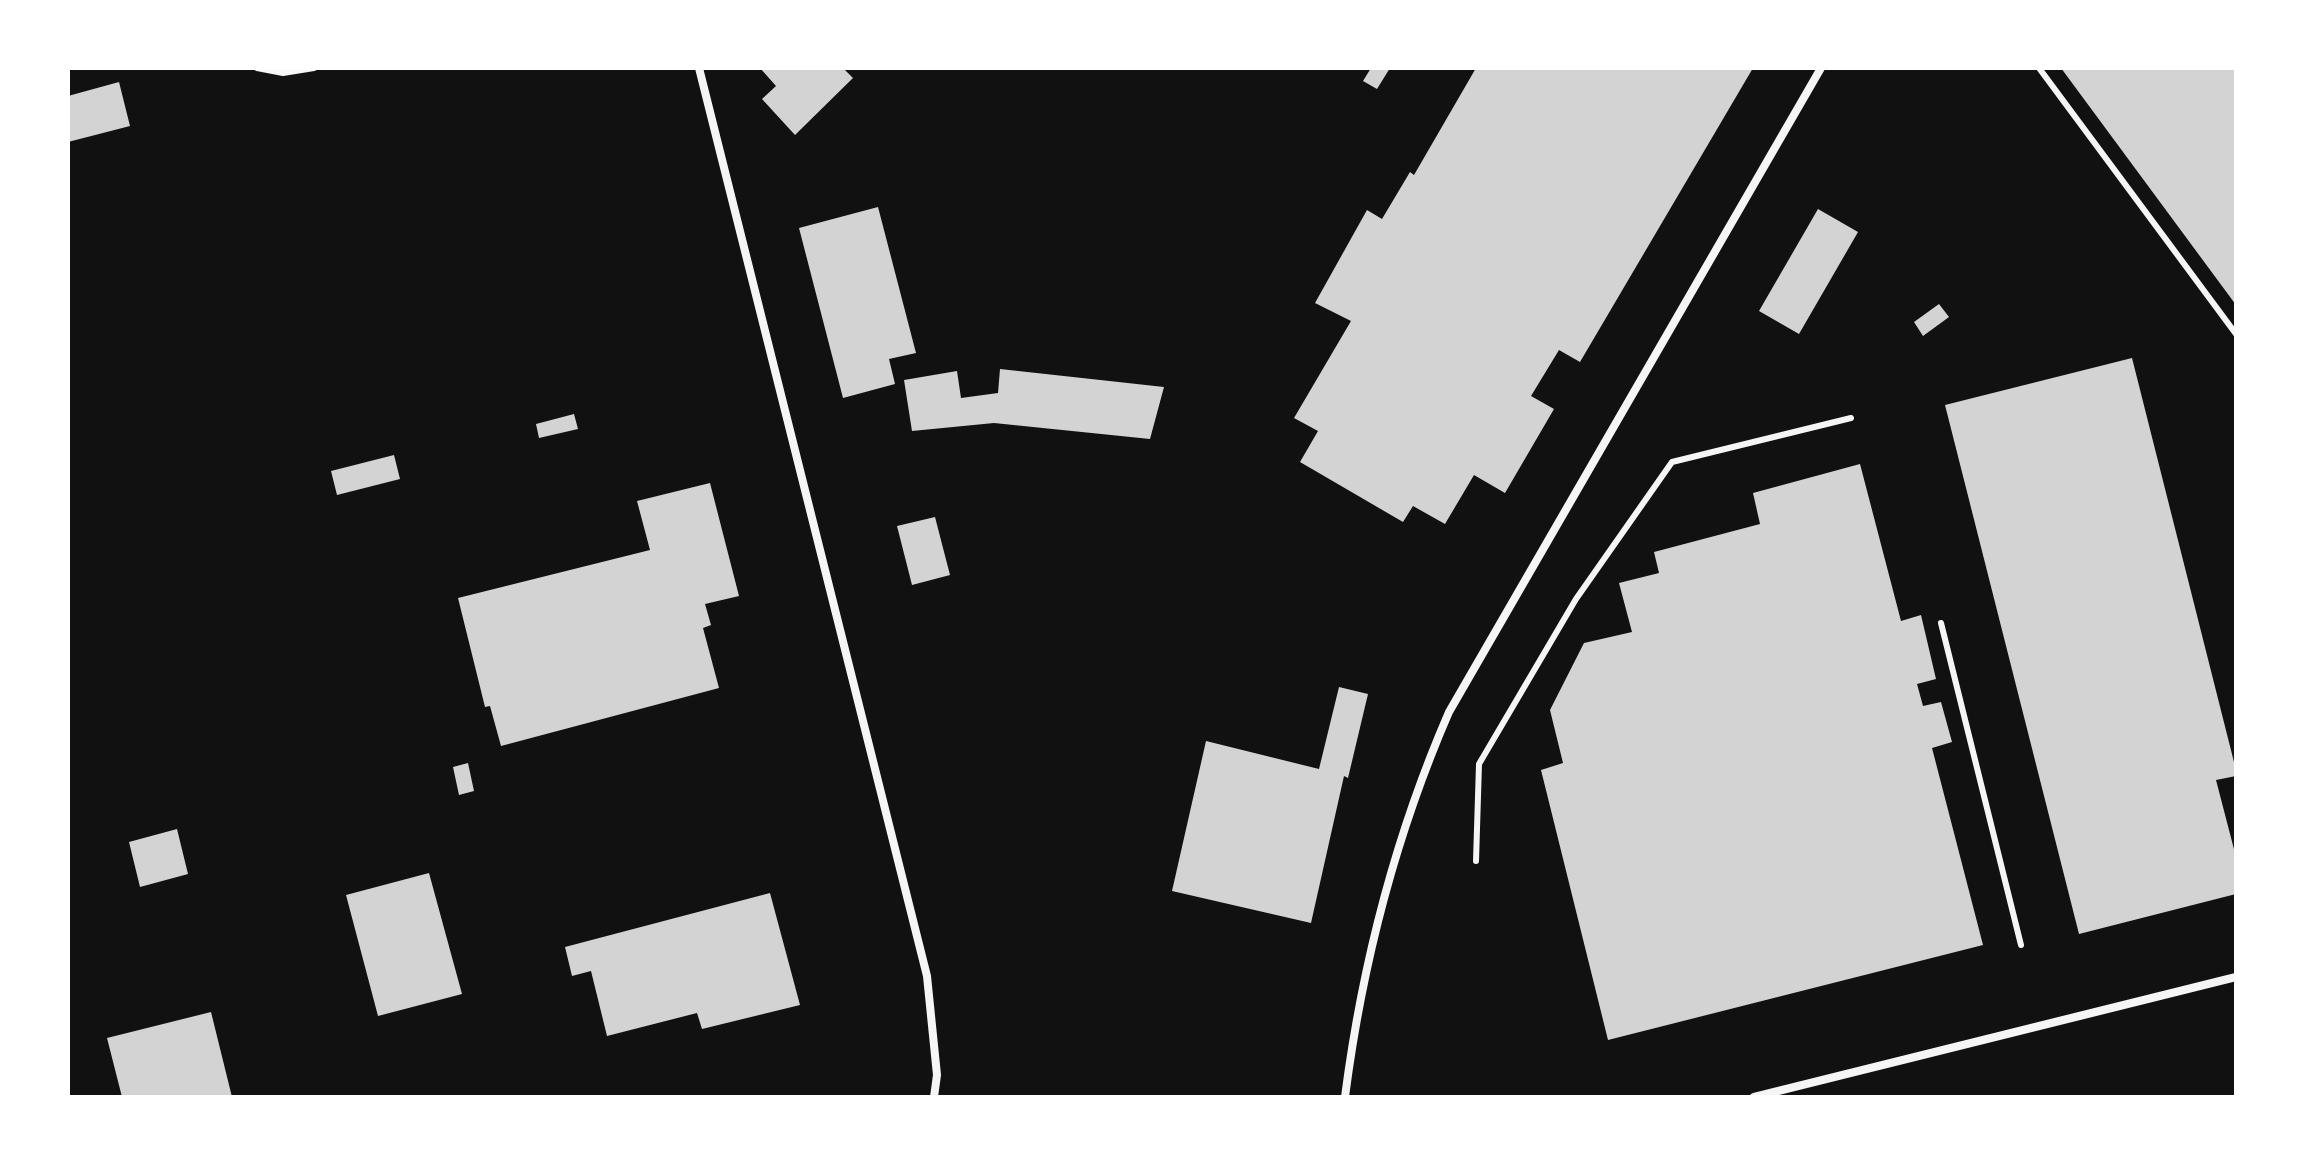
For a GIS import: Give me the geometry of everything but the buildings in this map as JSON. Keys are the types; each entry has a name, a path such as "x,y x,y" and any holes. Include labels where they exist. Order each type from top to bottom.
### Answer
{"street":[{"path":"699,68 927,976 937,1075 934,1097"},
{"path":"1345,1097 1354,1029 1394,862 1416,787 1449,712 1821,68"},
{"path":"1754,1097 2236,977"}],"lane":[{"path":"257,68 283,73 314,68"},
{"path":"2039,68 2236,334"},
{"path":"1476,861 1479,764 1576,599 1672,462 1851,418"},
{"path":"1941,623 2021,945"}]}
